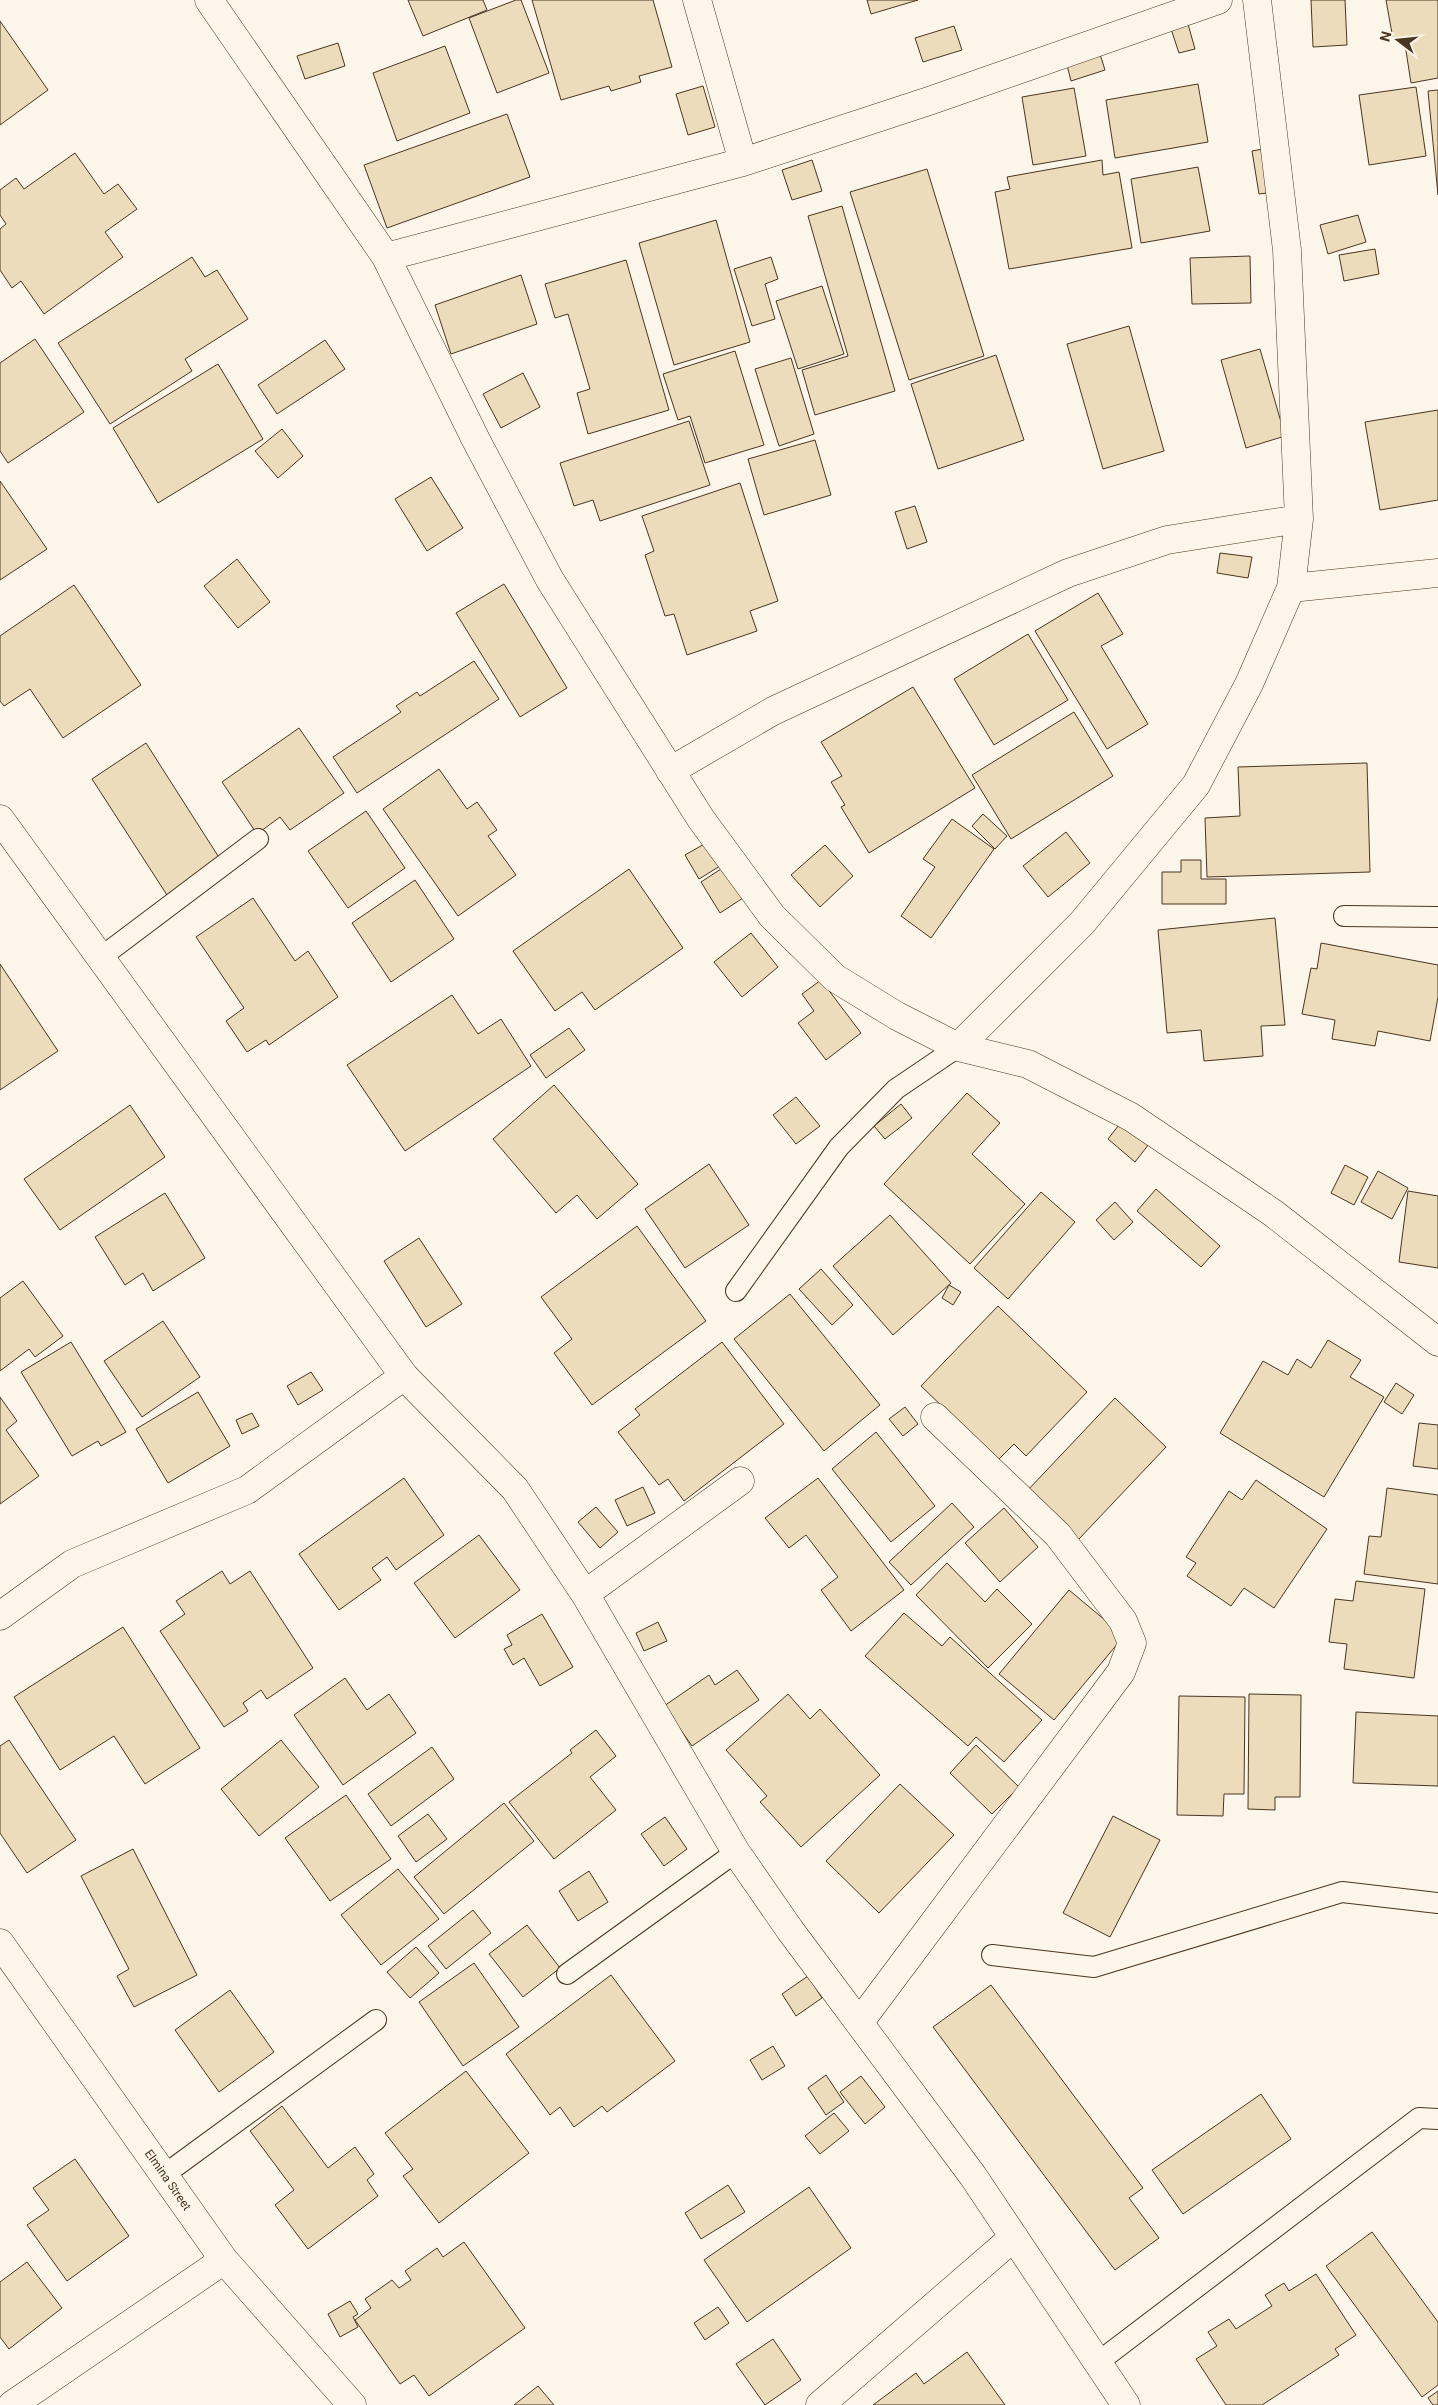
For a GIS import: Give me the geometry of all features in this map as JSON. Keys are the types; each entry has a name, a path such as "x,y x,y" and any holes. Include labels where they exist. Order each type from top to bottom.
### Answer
{"street":[{"path":"209,0 386,257 476,440 550,580 701,820 772,916 835,978 897,1016 958,1047 1028,1064 1131,1117 1273,1213 1438,1342"},
{"path":"698,0 743,162"},
{"path":"386,257 743,162 929,101 1218,0"},
{"path":"958,1047 1082,923 1196,785 1249,684 1291,588 1299,519 1287,250 1257,0"},
{"path":"670,771 774,711 1068,572 1167,540 1299,519"},
{"path":"1291,588 1438,573"},
{"path":"0,819 404,1376 515,1488 584,1594 736,1852 859,2023 973,2176 1126,2405"},
{"path":"0,1616 72,1564 247,1490 404,1376"},
{"path":"859,2023 1120,1672 1132,1643 1123,1621 1058,1535 935,1417"},
{"path":"584,1594 740,1481"},
{"name":"Elmina Street","path":"0,1943 224,2260 352,2405"},
{"path":"820,2405 1014,2237"},
{"path":"12,2405 224,2260"}],"lane":[{"path":"100,958 258,839"},
{"path":"1344,916 1438,917"},
{"path":"736,1291 839,1147 896,1089 958,1047"},
{"path":"567,1974 736,1852"},
{"path":"992,1955 1094,1967 1342,1892 1438,1903"},
{"path":"164,2175 376,2020"},
{"path":"1097,2363 1419,2118 1438,2119"}],"building":[{"path":"408,0 483,0 487,10 423,36"},
{"path":"516,0 521,0 549,73 497,93 469,18"},
{"path":"532,0 653,0 672,67 639,76 641,82 611,91 609,86 561,100"},
{"path":"867,0 918,0 871,14"},
{"path":"1311,0 1345,0 1347,45 1313,47"},
{"path":"1386,0 1438,0 1438,78 1411,83 1404,38 1393,39"},
{"path":"0,21 48,90 0,125"},
{"path":"1188,24 1195,49 1179,53 1171,29"},
{"path":"954,26 962,50 923,62 915,38"},
{"path":"338,43 345,66 305,79 297,56"},
{"path":"445,46 470,113 397,141 373,73"},
{"path":"1099,51 1105,70 1071,81 1066,61"},
{"path":"1198,84 1208,142 1115,158 1106,100"},
{"path":"703,86 715,127 688,135 676,94"},
{"path":"1416,87 1426,156 1369,165 1359,95"},
{"path":"1074,88 1086,156 1033,165 1022,97"},
{"path":"1438,90 1438,195 1428,91"},
{"path":"507,114 530,177 387,228 364,165"},
{"path":"1268,148 1275,192 1259,194 1252,151"},
{"path":"75,153 104,194 118,184 137,209 105,232 123,257 44,314 21,281 12,288 0,270 0,229 6,224 0,215 0,190 16,178 24,189"},
{"path":"812,160 822,191 792,200 782,170"},
{"path":"1102,160 1103,175 1119,172 1132,248 1009,269 995,192 1010,189 1007,177"},
{"path":"1198,167 1210,231 1141,243 1131,179"},
{"path":"927,169 984,356 909,380 850,192"},
{"path":"842,206 895,391 815,415 802,370 848,356 808,216"},
{"path":"1358,215 1366,242 1328,254 1320,225"},
{"path":"716,220 750,342 674,365 639,243"},
{"path":"1375,249 1379,274 1344,281 1339,255"},
{"path":"1250,256 1251,303 1192,304 1190,258"},
{"path":"192,257 205,277 217,270 248,319 185,359 192,371 110,424 58,343"},
{"path":"771,257 778,279 765,284 775,319 752,326 734,269"},
{"path":"626,260 669,410 588,434 577,393 590,389 568,314 555,318 545,284"},
{"path":"521,275 537,324 451,354 435,305"},
{"path":"822,286 844,354 798,369 776,301"},
{"path":"1129,326 1164,451 1103,469 1067,344"},
{"path":"35,339 84,412 8,463 0,451 0,363"},
{"path":"325,340 345,369 277,414 258,385"},
{"path":"1260,349 1285,436 1246,448 1221,360"},
{"path":"735,351 764,445 705,463 690,416 678,420 663,374"},
{"path":"996,355 1024,440 938,469 911,384"},
{"path":"791,358 814,434 779,446 755,369"},
{"path":"218,364 263,439 158,503 113,428"},
{"path":"523,373 540,407 501,428 483,394"},
{"path":"1438,410 1438,500 1380,510 1365,422"},
{"path":"689,421 710,485 600,521 593,500 574,506 560,463"},
{"path":"282,429 303,456 278,478 255,451"},
{"path":"815,440 831,495 764,515 748,459"},
{"path":"431,477 463,528 427,551 395,499"},
{"path":"0,481 47,549 0,580"},
{"path":"740,483 778,601 750,611 757,631 687,655 674,614 665,616 645,555 654,551 642,516"},
{"path":"915,506 927,542 907,549 895,512"},
{"path":"1220,553 1252,557 1248,578 1217,573"},
{"path":"237,559 270,602 238,628 204,586"},
{"path":"504,584 567,688 520,717 456,613"},
{"path":"74,585 141,685 63,738 30,689 4,706 0,701 0,636"},
{"path":"1098,593 1123,634 1101,646 1148,724 1107,749 1035,631"},
{"path":"1028,634 1068,700 994,745 954,679"},
{"path":"474,661 499,699 357,793 333,757 401,712 396,706 417,692 420,696"},
{"path":"913,687 975,788 869,853 841,807 845,805 831,782 842,776 821,742"},
{"path":"1074,712 1113,776 1011,839 972,775"},
{"path":"299,728 344,793 290,830 280,817 257,834 222,782"},
{"path":"146,743 220,859 167,895 92,779"},
{"path":"1367,763 1370,872 1207,877 1205,818 1240,816 1238,767"},
{"path":"439,769 467,809 477,802 497,830 488,836 516,875 458,916 383,809"},
{"path":"366,811 405,868 348,908 308,851"},
{"path":"983,814 1007,836 995,849 972,826"},
{"path":"952,819 994,849 931,938 901,916 935,867 923,859"},
{"path":"1066,832 1090,863 1048,897 1023,866"},
{"path":"706,843 720,866 699,879 685,855"},
{"path":"825,845 853,876 820,907 791,875"},
{"path":"1181,860 1201,860 1201,879 1226,879 1226,904 1162,904 1162,872 1181,872"},
{"path":"724,867 743,898 720,913 701,882"},
{"path":"629,869 683,948 595,1010 582,992 555,1011 513,951"},
{"path":"415,880 454,939 391,982 352,923"},
{"path":"253,898 295,961 308,951 338,997 269,1045 266,1040 247,1052 226,1021 244,1008 196,937"},
{"path":"1275,918 1285,1025 1261,1026 1263,1056 1204,1061 1201,1030 1167,1033 1158,930"},
{"path":"751,933 778,967 742,997 714,962"},
{"path":"1321,943 1438,965 1438,997 1430,1041 1378,1031 1375,1046 1332,1039 1335,1020 1302,1014 1311,968 1317,969"},
{"path":"0,964 58,1051 0,1090"},
{"path":"821,980 861,1033 826,1060 798,1023 814,1011 802,994"},
{"path":"452,995 478,1034 501,1019 531,1066 405,1151 347,1065"},
{"path":"569,1028 585,1050 546,1078 530,1055"},
{"path":"554,1085 638,1184 597,1219 577,1195 556,1213 493,1139"},
{"path":"967,1093 1000,1123 972,1154 1025,1204 970,1264 884,1184"},
{"path":"796,1097 820,1126 796,1144 773,1115"},
{"path":"901,1104 912,1118 885,1139 874,1126"},
{"path":"130,1105 165,1157 60,1230 24,1179"},
{"path":"1122,1121 1149,1144 1135,1162 1108,1139"},
{"path":"709,1164 749,1225 685,1268 645,1209"},
{"path":"1345,1165 1368,1177 1354,1205 1331,1193"},
{"path":"1378,1171 1408,1188 1392,1219 1361,1202"},
{"path":"1156,1189 1220,1246 1201,1267 1137,1211"},
{"path":"1408,1191 1438,1196 1438,1268 1399,1262"},
{"path":"1041,1192 1075,1222 1008,1299 974,1268"},
{"path":"165,1193 205,1258 153,1291 143,1273 125,1285 95,1237"},
{"path":"1115,1202 1133,1222 1114,1240 1096,1220"},
{"path":"890,1215 951,1283 893,1335 833,1266"},
{"path":"637,1226 706,1321 592,1405 554,1353 572,1339 541,1297"},
{"path":"419,1238 462,1304 426,1327 384,1261"},
{"path":"821,1269 853,1305 832,1325 799,1289"},
{"path":"23,1281 63,1336 35,1357 29,1349 0,1371 0,1298"},
{"path":"949,1285 961,1292 953,1305 942,1298"},
{"path":"790,1294 880,1405 824,1451 734,1339"},
{"path":"998,1306 1087,1392 1026,1456 1014,1444 998,1460 921,1386"},
{"path":"163,1321 200,1377 142,1417 104,1361"},
{"path":"1328,1340 1361,1360 1350,1377 1384,1397 1324,1497 1220,1433 1263,1361 1288,1375 1297,1359 1311,1368"},
{"path":"71,1342 126,1432 101,1446 98,1441 72,1456 21,1372"},
{"path":"722,1342 784,1424 684,1501 668,1479 659,1485 618,1432 640,1415 635,1409"},
{"path":"311,1372 323,1390 298,1405 287,1386"},
{"path":"1396,1383 1414,1395 1402,1414 1384,1402"},
{"path":"198,1392 230,1446 168,1483 136,1429"},
{"path":"0,1397 17,1421 6,1430 39,1476 0,1504"},
{"path":"1115,1398 1166,1447 1078,1540 1027,1491"},
{"path":"905,1407 918,1424 903,1436 889,1419"},
{"path":"252,1413 259,1426 242,1434 236,1420"},
{"path":"1419,1423 1438,1425 1438,1469 1413,1466"},
{"path":"876,1432 935,1506 891,1542 832,1469"},
{"path":"404,1478 444,1535 396,1570 387,1557 372,1568 381,1580 339,1610 299,1554"},
{"path":"818,1478 904,1590 851,1631 821,1590 838,1577 806,1535 789,1548 765,1518"},
{"path":"1256,1480 1327,1529 1274,1608 1244,1588 1231,1606 1187,1576 1196,1563 1186,1557 1229,1491 1242,1500"},
{"path":"643,1487 655,1513 627,1526 615,1500"},
{"path":"1387,1488 1438,1495 1438,1584 1364,1574 1369,1536 1381,1537"},
{"path":"952,1503 974,1527 911,1585 889,1562"},
{"path":"596,1507 618,1532 600,1548 578,1522"},
{"path":"1004,1508 1038,1547 1000,1582 965,1543"},
{"path":"479,1535 520,1590 455,1638 414,1583"},
{"path":"947,1563 985,1602 997,1589 1032,1624 988,1668 916,1595"},
{"path":"222,1571 230,1584 250,1571 313,1668 267,1699 261,1690 243,1703 248,1711 224,1727 160,1631 185,1614 176,1601"},
{"path":"1356,1581 1425,1589 1414,1678 1344,1669 1347,1644 1329,1642 1335,1599 1353,1601"},
{"path":"1069,1590 1124,1636 1054,1720 999,1674"},
{"path":"904,1613 942,1646 950,1637 1042,1720 1004,1762 976,1737 968,1746 865,1656"},
{"path":"542,1614 573,1667 540,1686 524,1658 513,1665 504,1649 512,1645 507,1635"},
{"path":"658,1622 667,1641 644,1651 636,1633"},
{"path":"123,1627 200,1748 145,1784 114,1736 60,1770 14,1697"},
{"path":"737,1670 759,1700 692,1746 664,1706 709,1675 715,1685"},
{"path":"345,1678 367,1710 389,1694 416,1733 343,1785 294,1715"},
{"path":"788,1694 810,1719 820,1709 880,1775 801,1847 760,1802 767,1796 726,1750"},
{"path":"1249,1694 1301,1695 1300,1797 1275,1797 1275,1810 1248,1809"},
{"path":"1179,1696 1245,1697 1244,1794 1224,1794 1223,1816 1177,1815"},
{"path":"1356,1712 1438,1716 1438,1786 1353,1783"},
{"path":"596,1730 616,1756 590,1777 616,1810 554,1859 509,1802 572,1753 570,1750"},
{"path":"9,1740 76,1840 27,1873 0,1833 0,1746"},
{"path":"281,1740 319,1787 259,1836 221,1789"},
{"path":"976,1745 1019,1787 992,1814 950,1773"},
{"path":"432,1747 454,1779 391,1826 368,1794"},
{"path":"900,1784 954,1835 879,1913 826,1861"},
{"path":"346,1795 391,1859 330,1901 285,1838"},
{"path":"504,1803 534,1841 444,1914 414,1877"},
{"path":"428,1814 447,1839 416,1862 398,1836"},
{"path":"1113,1816 1160,1840 1110,1937 1063,1913"},
{"path":"665,1817 687,1849 664,1866 641,1834"},
{"path":"133,1849 197,1975 134,2007 117,1976 129,1969 81,1876"},
{"path":"398,1869 439,1919 381,1965 341,1915"},
{"path":"589,1871 608,1902 578,1921 559,1891"},
{"path":"473,1910 491,1933 446,1969 428,1946"},
{"path":"527,1925 560,1968 523,1997 489,1954"},
{"path":"416,1947 439,1973 410,1998 387,1972"},
{"path":"474,1963 519,2027 463,2066 419,2002"},
{"path":"611,1975 675,2061 607,2112 602,2106 574,2127 560,2107 550,2115 506,2054"},
{"path":"808,1976 822,1998 796,2016 782,1994"},
{"path":"991,1985 1143,2188 1129,2198 1159,2238 1115,2270 933,2027"},
{"path":"230,1990 274,2052 219,2092 175,2030"},
{"path":"773,2046 785,2066 762,2080 750,2060"},
{"path":"466,2071 529,2153 439,2223 403,2176 413,2169 385,2133"},
{"path":"826,2075 844,2102 826,2115 808,2088"},
{"path":"861,2076 885,2107 865,2124 840,2092"},
{"path":"1261,2094 1291,2139 1183,2214 1152,2170"},
{"path":"282,2106 328,2168 355,2147 374,2174 367,2180 378,2196 308,2249 275,2205 294,2190 250,2131"},
{"path":"834,2113 849,2131 820,2154 805,2136"},
{"path":"75,2159 129,2236 67,2281 27,2225 49,2210 33,2188"},
{"path":"728,2185 745,2212 701,2239 685,2213"},
{"path":"809,2187 851,2248 747,2322 704,2260"},
{"path":"1372,2232 1438,2322 1438,2385 1422,2397 1326,2266"},
{"path":"464,2242 525,2328 429,2396 414,2375 400,2384 355,2320 371,2308 365,2299 392,2280 399,2288 411,2280 405,2271 437,2248 443,2257"},
{"path":"27,2262 62,2308 9,2349 0,2337 0,2282"},
{"path":"1316,2274 1356,2335 1335,2349 1339,2355 1262,2405 1226,2405 1196,2359 1217,2346 1208,2332 1229,2319 1236,2329 1272,2306 1265,2295 1284,2283 1289,2291"},
{"path":"350,2301 358,2314 353,2317 358,2327 340,2337 328,2314"},
{"path":"718,2307 729,2323 705,2340 694,2323"},
{"path":"773,2339 801,2380 765,2405 736,2364"},
{"path":"967,2352 1005,2405 873,2405 916,2373 924,2384"},
{"path":"538,2386 554,2405 514,2405"},
{"path":"1438,2391 1438,2405 1433,2405 1428,2398"}]}
